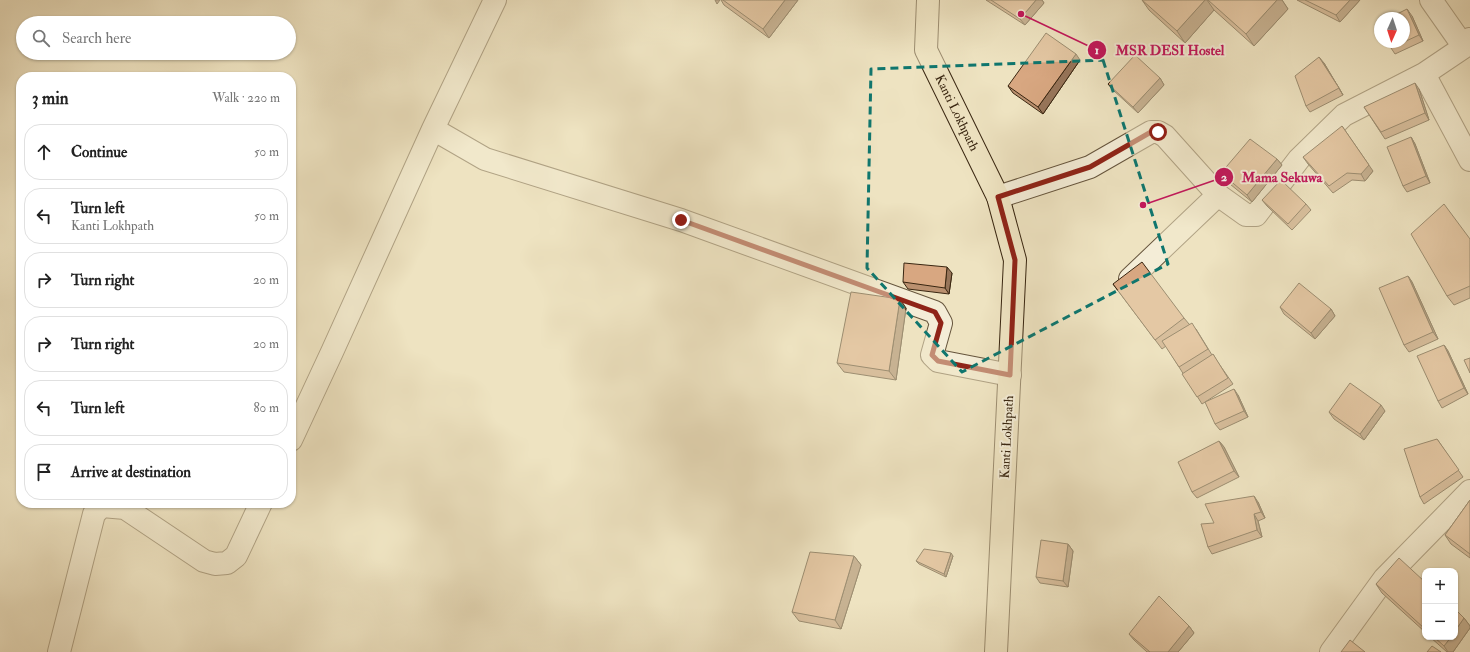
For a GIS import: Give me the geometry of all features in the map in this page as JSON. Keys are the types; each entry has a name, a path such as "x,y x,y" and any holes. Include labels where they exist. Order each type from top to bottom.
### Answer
{"main road":[{"name":"Kanti Lokhpath","path":"928,0 926,50 998,197 1015,260 996,652"}],"street":[{"path":"296,429 336,345 433,129 495,0"},
{"path":"998,197 1090,167 1151,132 1158,132 1165,136 1218,195 1246,215 1256,215 1300,159 1344,115 1424,74 1467,43 1431,0"},
{"path":"1424,74 1470,160"},
{"path":"433,129 485,159 681,220 935,312 941,323 932,355 938,361 1010,375"},
{"path":"1130,279 1218,195"},
{"path":"1331,652 1384,579 1470,491"},
{"path":"59,652 94,514 100,508"},
{"path":"125,508 204,561 216,564 227,563 236,556 259,508"}],"highlighted area":[{"path":"1103,60 1168,264 962,372 867,268 871,69"}],"building":[{"path":"723,0 785,0 763,29"},
{"path":"991,0 1036,0 1020,19"},
{"path":"1142,0 1205,0 1177,31"},
{"path":"1208,0 1277,0 1246,34"},
{"path":"1305,0 1350,0 1336,15"},
{"path":"1407,9 1408,12 1401,12"},
{"path":"1410,16 1419,35 1410,39"},
{"path":"1046,33 1076,54 1038,107 1008,86"},
{"path":"1135,55 1160,78 1133,107 1108,84"},
{"path":"1319,57 1339,88 1306,106 1295,76"},
{"path":"1415,83 1425,113 1381,132 1364,107"},
{"path":"1342,126 1369,165 1361,174 1347,173 1329,186 1303,157"},
{"path":"1411,137 1426,176 1403,186 1387,147"},
{"path":"1250,139 1277,159 1247,195 1221,173"},
{"path":"1281,180 1306,204 1288,224 1262,200"},
{"path":"1444,204 1470,239 1470,286 1447,296 1411,234"},
{"path":"1142,262 1184,318 1155,340 1113,284"},
{"path":"904,263 947,267 945,288 903,282"},
{"path":"1408,276 1433,332 1404,345 1379,288"},
{"path":"1299,283 1331,309 1311,333 1280,307"},
{"path":"851,292 900,299 889,371 837,363"},
{"path":"1192,323 1208,349 1179,367 1162,341"},
{"path":"1444,345 1464,388 1438,401 1417,356"},
{"path":"1213,354 1228,378 1197,397 1182,374"},
{"path":"1470,358 1470,373 1464,360"},
{"path":"1350,383 1381,405 1360,434 1329,412"},
{"path":"1234,389 1244,411 1215,424 1205,402"},
{"path":"1437,439 1459,470 1420,497 1404,449"},
{"path":"1219,441 1234,471 1192,492 1178,462"},
{"path":"1254,496 1261,512 1254,514 1257,530 1208,547 1201,524 1214,523 1205,504"},
{"path":"1470,500 1470,554 1445,535"},
{"path":"1041,540 1068,544 1063,581 1036,577"},
{"path":"924,549 951,553 944,574 916,561"},
{"path":"810,552 854,556 835,620 792,612"},
{"path":"1399,558 1422,579 1422,626 1376,584"},
{"path":"1159,596 1189,626 1168,652 1150,652 1129,634"},
{"path":"1458,612 1464,618 1458,627"},
{"path":"1350,640 1365,652 1341,652"},
{"path":"1437,640 1449,640 1444,646"},
{"path":"1432,646 1441,652 1427,652"}],"place":[{"name":"MSR DESI Hostel","path":"1021,14"},
{"name":"Mama Sekuwa","path":"1143,205"}],"route":[{"path":"681,220 935,312 941,323 932,355 938,361 1010,375 1015,260 998,197 1090,167 1151,132 1158,132"}]}
